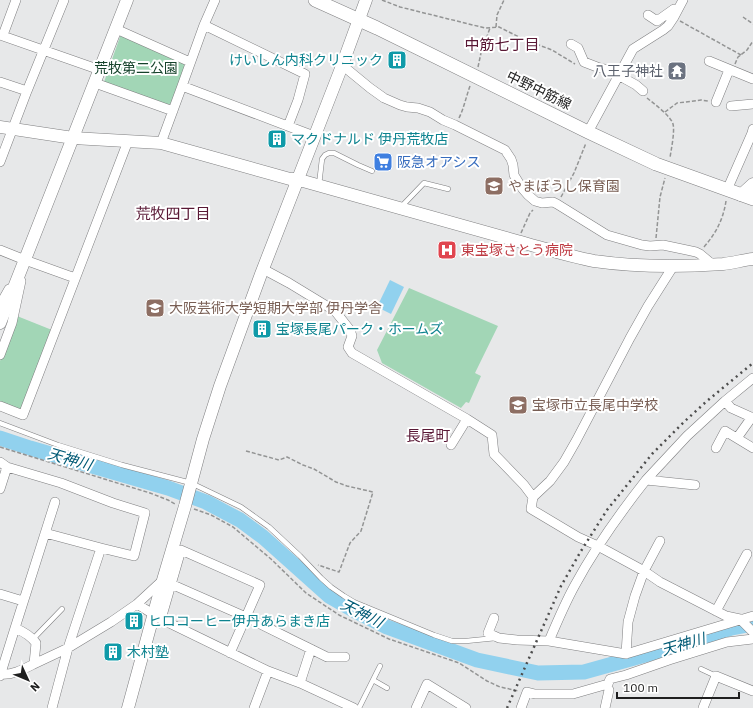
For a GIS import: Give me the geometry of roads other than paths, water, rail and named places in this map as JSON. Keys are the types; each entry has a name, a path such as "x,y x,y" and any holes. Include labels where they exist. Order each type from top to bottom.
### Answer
{"main road":[{"name":"中野中筋線","path":"315,0 359,19 587,136 727,194 747,197"}],"street":[{"path":"16,0 1,35 100,70"},
{"path":"0,162 64,0"},
{"path":"0,324 127,0"},
{"path":"161,143 190,62 215,0"},
{"path":"128,708 167,582 184,507 220,386 297,179 327,111 366,0"},
{"path":"587,136 633,49 668,26 683,0"},
{"path":"648,15 657,21 674,9 675,14"},
{"path":"204,25 305,74 298,100 288,126"},
{"path":"116,29 190,62"},
{"path":"571,44 578,48 584,62 619,74 643,91"},
{"path":"709,61 753,79"},
{"path":"342,65 384,98 407,107 424,109 438,118 505,150 513,165 514,175 522,188 535,201 542,203 553,202 607,235 642,245 663,245 696,252 712,264"},
{"path":"716,102 730,70"},
{"path":"0,82 27,91"},
{"path":"95,83 173,111"},
{"path":"182,86 288,126 318,131"},
{"path":"731,106 753,104"},
{"path":"0,127 73,138 161,143 290,179 297,179 319,185 517,241 594,260 631,265 674,266 723,264 753,259"},
{"path":"727,194 753,129"},
{"path":"0,406 23,415 128,141"},
{"path":"747,197 753,184"},
{"path":"0,250 75,278"},
{"path":"0,305 25,260"},
{"path":"0,355 12,323 25,260"},
{"path":"674,266 648,306 630,338 564,462 550,480 533,497 530,509 578,537 644,571 660,582 726,616 740,619 753,632"},
{"path":"263,269 335,311 350,330 352,336 348,348 352,353 492,435 494,454 524,485 533,497"},
{"path":"549,641 574,585 622,511 646,480 687,436 724,401 753,378"},
{"path":"724,401 731,408 752,418 737,438"},
{"path":"451,445 467,419"},
{"path":"716,448 725,431 753,448"},
{"path":"0,488 3,464 145,513 134,556 44,534"},
{"path":"646,480 695,485"},
{"path":"55,502 0,675 7,675 68,648 111,622 167,582 181,550 260,585 230,653"},
{"path":"626,654 628,622 635,596 644,571 660,541"},
{"path":"52,708 68,648 101,548"},
{"path":"716,611 747,554"},
{"path":"167,582 246,617 327,657 345,657"},
{"path":"0,594 23,601"},
{"path":"137,604 157,617 230,653 354,708"},
{"path":"494,618 488,633 499,638 549,641 626,654 753,616"},
{"path":"14,628 33,639 36,643 34,664"},
{"path":"521,708 527,692 535,694 573,694 582,692 608,684 610,679 626,676 727,642 753,639"},
{"path":"300,683 311,649"},
{"path":"254,708 268,671"},
{"path":"582,692 587,696 609,690 626,676"},
{"path":"703,708 716,676 753,691"},
{"path":"416,708 427,684 466,708"},
{"path":"605,708 609,690"}],"lane":[{"path":"319,185 322,159 325,155 331,153 337,154 372,171"},
{"path":"400,208 424,183 448,189"},
{"path":"0,424 58,445 122,465 191,482 241,507 269,527 326,583 360,605 452,641 499,638"},
{"path":"33,639 62,609"},
{"path":"359,708 380,666"},
{"path":"701,669 716,676"},
{"path":"373,680 387,688"}],"water":[{"path":"390,280 404,287 391,314 377,307"}],"waterway":[{"name":"天神川","path":"0,438 168,488 206,502 240,520 263,537 329,596 387,627 477,660 538,673 584,672 670,648 731,628 753,624"}],"railway":[{"path":"507,708 561,586 607,510 652,454 707,401 753,363"}],"place":[{"name":"けいしん内科クリニック","path":"397,60"},
{"name":"八王子神社","path":"677,71"},
{"name":"マクドナルド 伊丹荒牧店","path":"277,139"},
{"name":"阪急オアシス","path":"383,162"},
{"name":"やまぼうし保育園","path":"494,186"},
{"name":"東宝塚さとう病院","path":"447,250"},
{"name":"大阪芸術大学短期大学部 伊丹学舎","path":"155,308"},
{"name":"宝塚長尾パーク・ホームズ","path":"262,329"},
{"name":"宝塚市立長尾中学校","path":"518,405"},
{"name":"ヒロコーヒー伊丹あらまき店","path":"134,621"},
{"name":"木村塾","path":"113,652"}],"district":[{"name":"中筋七丁目","path":"502,44"},
{"name":"荒牧四丁目","path":"173,213"},
{"name":"長尾町","path":"428,435"}],"park label":[{"name":"荒牧第二公園","path":"136,68"}]}
